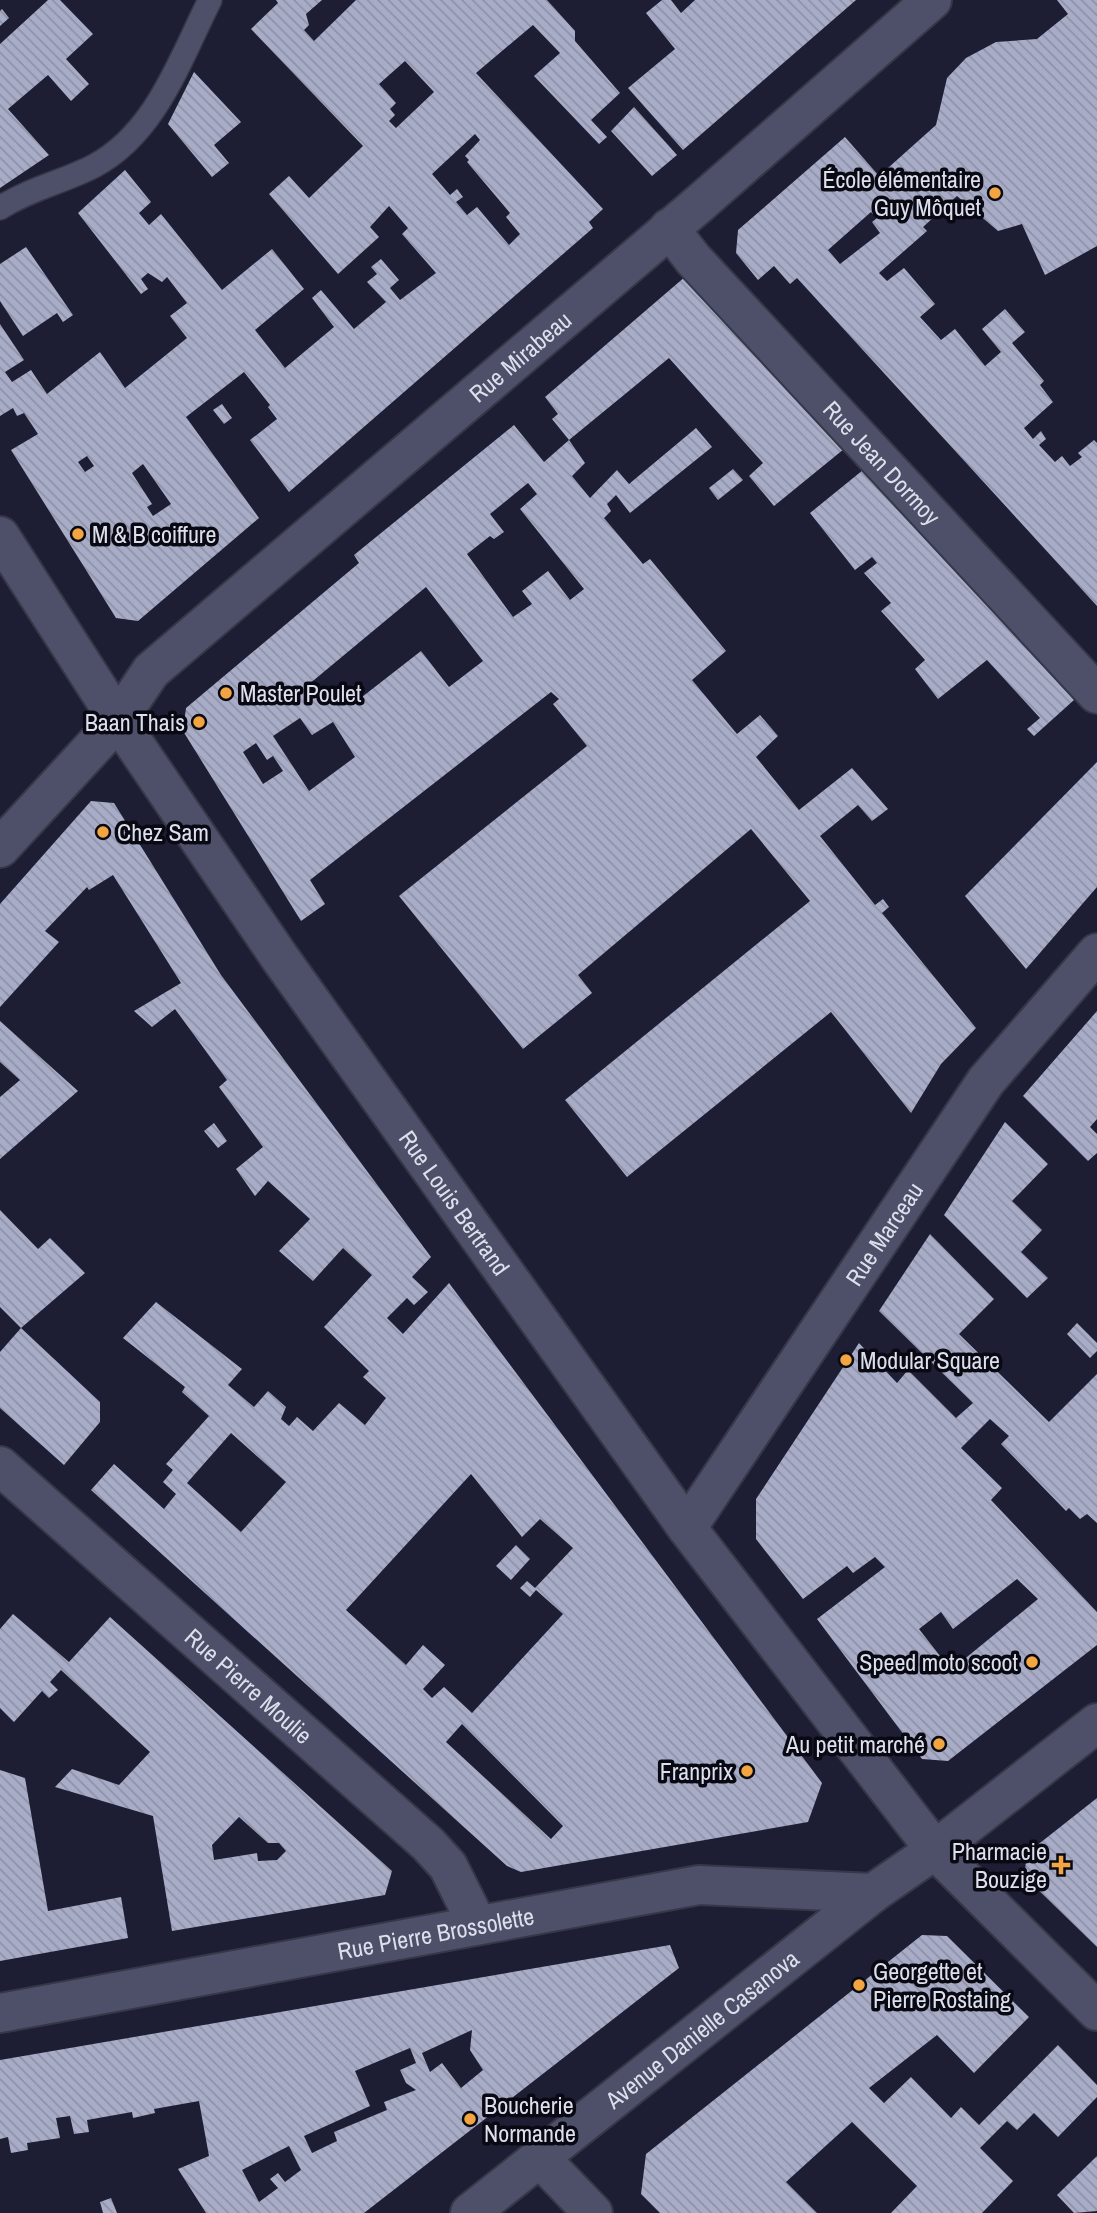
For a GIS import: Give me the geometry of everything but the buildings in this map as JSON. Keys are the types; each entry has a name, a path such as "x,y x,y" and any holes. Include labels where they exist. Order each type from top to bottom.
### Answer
{"street":[{"name":"Rue Mirabeau","path":"0,848 118,720 151,671 932,0"},
{"name":"Rue Jean Dormoy","path":"669,228 693,259 1097,694"},
{"name":"Rue Louis Bertrand","path":"0,536 118,720 280,958 687,1528 935,1850 1097,2011"},
{"name":"Rue Marceau","path":"687,1528 986,1081 1097,953"},
{"name":"Rue Pierre Moulie","path":"0,1466 428,1844 448,1866 477,1924"},
{"name":"Avenue Danielle Casanova","path":"470,2213 873,1893 935,1850 1097,1723"},
{"name":"Rue Pierre Brossolette","path":"0,2013 699,1885 873,1893"},
{"path":"540,2158 593,2213"}],"lane":[{"path":"0,208 19,196 96,165 130,138 152,114 210,0"}],"place":[{"name":"École élémentaire Guy Môquet","path":"995,193"},
{"name":"M & B coiffure","path":"78,534"},
{"name":"Master Poulet","path":"226,693"},
{"name":"Baan Thais","path":"199,722"},
{"name":"Chez Sam","path":"103,832"},
{"name":"Modular Square","path":"846,1360"},
{"name":"Speed moto scoot","path":"1032,1662"},
{"name":"Au petit marché","path":"939,1744"},
{"name":"Franprix","path":"747,1771"},
{"name":"Pharmacie Bouzige","path":"1061,1865"},
{"name":"Georgette et Pierre Rostaing","path":"859,1985"},
{"name":"Boucherie Normande","path":"470,2119"}]}
